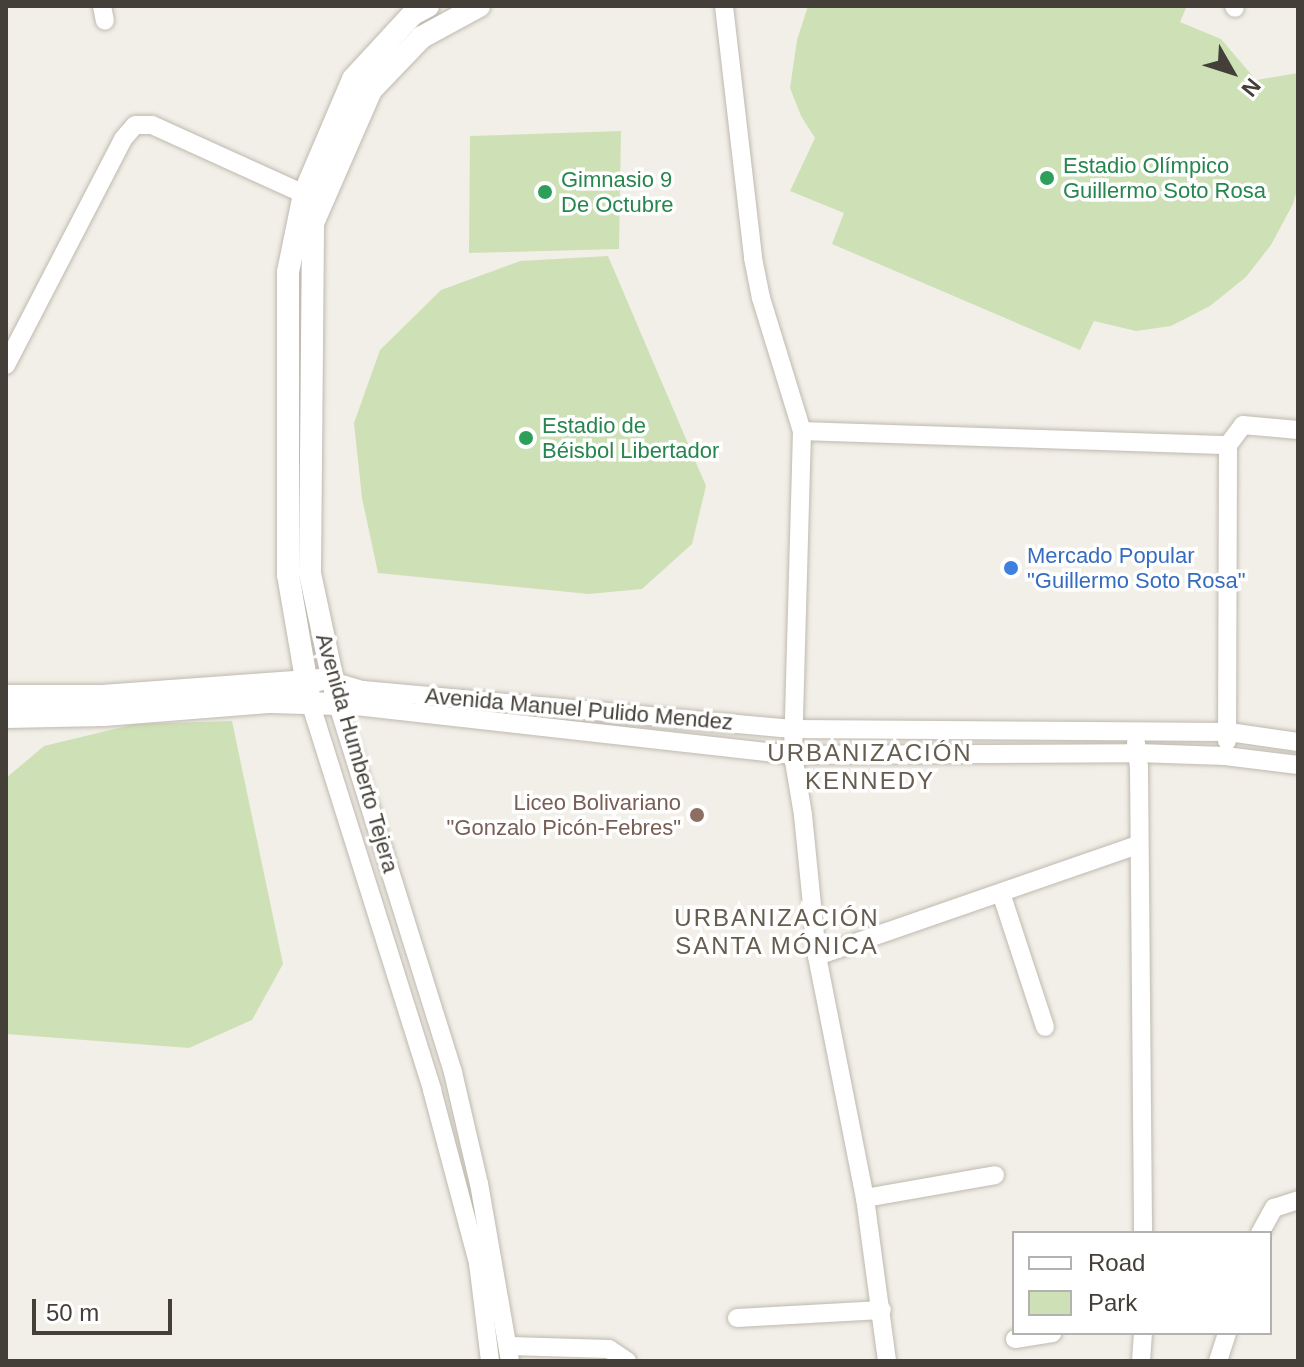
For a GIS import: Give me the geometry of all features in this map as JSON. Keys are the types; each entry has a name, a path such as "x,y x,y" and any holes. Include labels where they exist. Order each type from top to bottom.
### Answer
{"street":[{"name":"Avenida Humberto Tejera","path":"428,6 413,14 353,79 304,194 288,272 288,575 310,702 432,1090 478,1263 490,1361"},
{"name":"Avenida Humberto Tejera","path":"479,6 422,37 371,90 313,223 310,573 331,681 453,1072 510,1353"},
{"path":"724,6 753,258 761,298 802,431 793,755 803,815 817,956 865,1198 887,1361"},
{"path":"6,365 123,139 135,125 152,125 304,194"},
{"path":"1225,756 1229,732 1228,445 1243,425 1298,430"},
{"path":"802,431 1228,445"},
{"name":"Avenida Manuel Pulido Mendez","path":"6,696 102,696 305,679 331,681 363,690 795,729 1229,732 1298,742"},
{"path":"6,717 310,702 793,755 1137,753 1225,756 1298,765"},
{"path":"1136,732 1143,1231"},
{"path":"817,956 1138,845"},
{"path":"1001,893 1045,1027"},
{"path":"865,1198 995,1175"},
{"path":"1261,1231 1274,1208 1298,1200"},
{"path":"737,1318 882,1310"},
{"path":"1015,1339 1040,1335"},
{"path":"1141,1361 1143,1335"},
{"path":"1218,1361 1226,1335"},
{"path":"510,1353 609,1349 627,1361"}],"green space":[{"name":"Estadio Olímpico Guillermo Soto Rosa","path":"808,6 1187,6 1180,22 1221,39 1256,80 1298,73 1298,186 1293,204 1271,245 1246,277 1210,306 1171,326 1136,331 1094,321 1080,350 832,244 844,213 790,191 815,138 801,116 790,88 797,40"},
{"name":"Gimnasio 9 De Octubre","path":"621,131 619,249 469,253 470,136"},
{"path":"608,256 706,486 692,544 642,589 589,594 378,573 362,498 354,423 380,350 441,290 520,261"},
{"path":"232,721 283,964 252,1020 189,1048 6,1034 6,778 44,746 135,724"}],"place":[{"name":"Estadio Olímpico Guillermo Soto Rosa","path":"1047,178"},
{"name":"Gimnasio 9 De Octubre","path":"545,192"},
{"name":"Estadio de Béisbol Libertador","path":"526,438"},
{"name":"Mercado Popular \"Guillermo Soto Rosa\"","path":"1011,568"},
{"name":"Liceo Bolivariano \"Gonzalo Picón-Febres\"","path":"697,815"}],"district":[{"name":"URBANIZACIÓN KENNEDY","path":"870,767"},
{"name":"URBANIZACIÓN SANTA MÓNICA","path":"777,932"}]}
